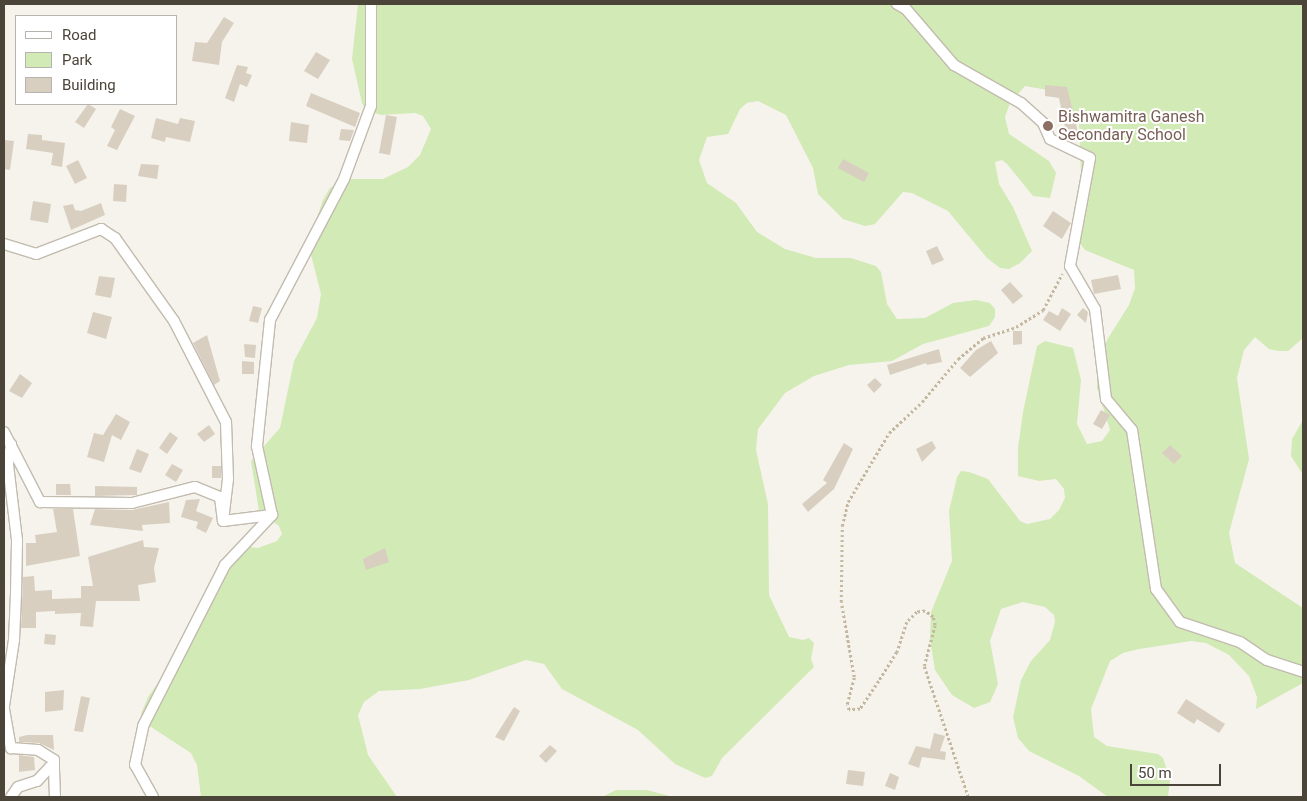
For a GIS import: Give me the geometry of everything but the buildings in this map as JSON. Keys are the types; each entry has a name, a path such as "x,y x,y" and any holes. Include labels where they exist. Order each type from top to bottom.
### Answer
{"street":[{"path":"272,515 257,446 270,320 344,179 371,106 371,4"},
{"path":"897,4 906,9 954,65 1021,104 1043,123 1050,139 1090,158 1070,266 1095,309 1106,399 1132,430 1156,589 1180,622 1240,642 1267,660 1303,672"},
{"path":"4,244 36,254 101,229 115,238 174,321 226,422 228,480 223,521"},
{"path":"4,432 11,443 22,472 40,502 132,503 195,487 220,497 223,521"},
{"path":"11,443 8,464 17,540 16,594 15,631 4,707 12,748 38,750 54,760 55,797"},
{"path":"223,521 272,515"},
{"path":"153,797 135,765 142,726 224,565 272,515"},
{"path":"11,797 18,787 37,781 50,767 54,769"}],"path":[{"path":"968,797 924,666 934,625 933,616 925,611 917,612 907,622 898,652 879,681 860,709 849,710 847,704 854,677 841,602 842,526 848,502 889,433 922,402 958,359 983,338 1016,327 1043,310 1060,277 1070,266"}],"green space":[{"path":"358,4 1303,4 1303,338 1288,351 1278,351 1269,349 1255,337 1244,350 1237,378 1249,459 1229,533 1235,563 1303,608 1303,683 1256,709 1257,697 1249,676 1229,655 1206,643 1191,641 1139,649 1123,653 1110,661 1091,709 1094,737 1107,746 1158,754 1163,758 1170,780 1168,797 1108,797 1079,776 1029,751 1018,738 1013,717 1021,680 1031,661 1050,640 1055,622 1054,615 1045,607 1023,602 1001,609 990,641 998,684 990,702 974,708 952,695 935,670 930,639 931,612 952,561 949,511 957,477 961,471 988,479 1020,521 1027,524 1050,519 1059,510 1065,498 1064,489 1056,479 1039,481 1018,476 1018,448 1023,412 1037,346 1045,341 1073,348 1081,380 1077,424 1087,444 1102,441 1110,430 1097,388 1097,372 1107,340 1129,305 1135,288 1134,270 1085,250 1076,238 1073,215 1081,173 1079,124 1070,104 1048,90 1025,86 1010,103 1005,117 1009,134 1049,161 1056,173 1050,198 1033,196 1007,164 1002,160 995,162 999,184 1013,207 1032,251 1020,263 1009,269 1000,268 987,258 948,211 912,193 903,192 875,224 865,226 843,219 818,194 813,168 786,115 758,101 747,103 740,109 728,134 707,137 699,160 707,183 736,203 757,232 785,249 816,258 851,258 876,266 881,272 887,304 897,319 925,318 953,303 976,300 990,303 995,309 995,317 989,326 923,344 892,361 849,365 814,376 785,393 758,429 756,450 768,504 769,595 789,637 803,640 809,638 814,643 811,659 814,667 722,758 712,776 705,778 675,764 638,730 562,689 544,664 526,660 469,680 420,689 379,691 364,702 358,715 368,755 397,797 201,797 197,765 191,753 148,725 141,714 148,697 197,627 213,575 222,561 250,547 258,548 277,541 282,534 279,526 259,511 251,461 280,428 294,361 317,318 321,294 308,243 323,200 330,188 345,179 383,179 408,167 420,155 431,129 423,116 415,113 381,115 366,110 362,103 352,59"},
{"path":"1303,420 1303,475 1291,456 1292,439"},
{"path":"616,790 647,790 673,797 602,797"}],"place":[{"name":"Bishwamitra Ganesh Secondary School","path":"1048,126"}]}
